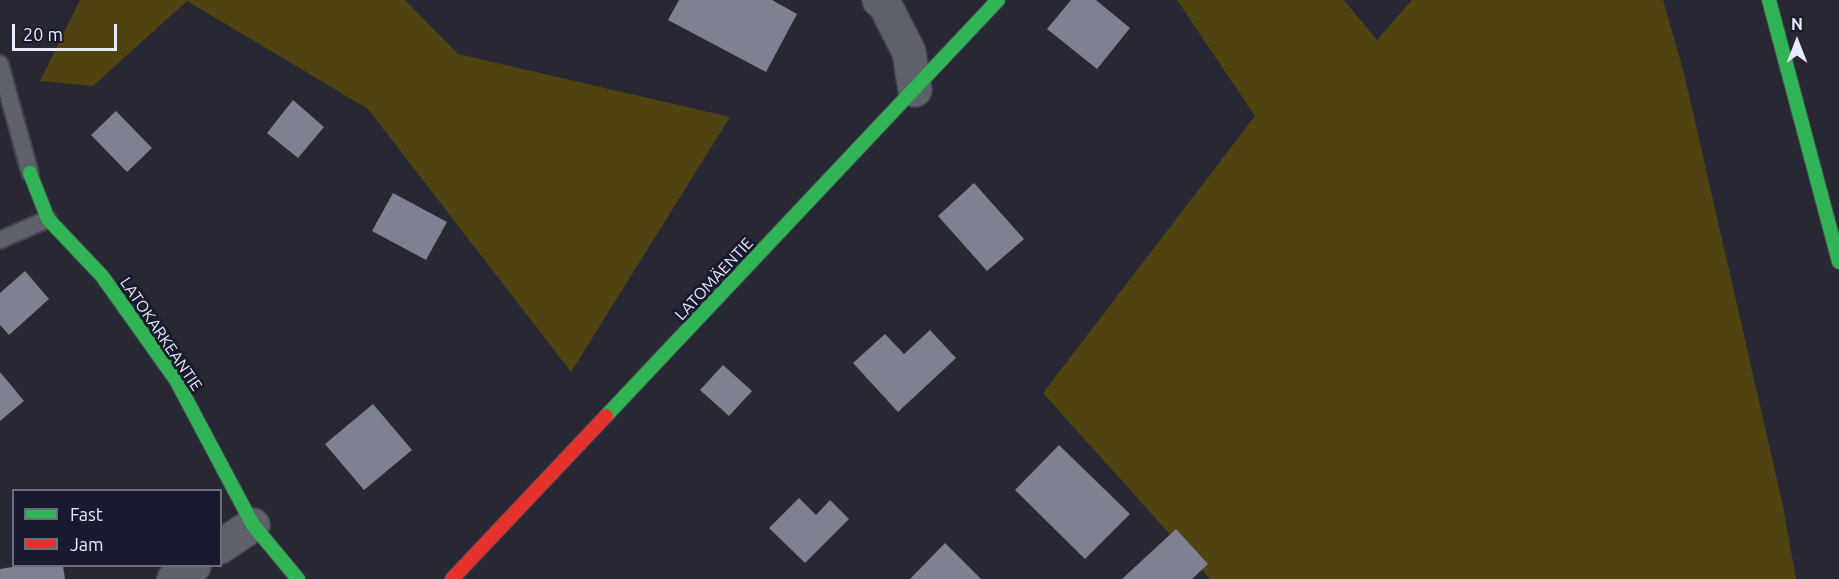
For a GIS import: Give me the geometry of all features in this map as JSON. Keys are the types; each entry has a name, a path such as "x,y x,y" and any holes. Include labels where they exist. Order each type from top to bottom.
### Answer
{"main road":[{"name":"LATOMÄENTIE","path":"452,579 998,0"},
{"path":"1769,0 1839,262"},
{"name":"LATOKARKEANTIE","path":"30,173 48,219 102,276 176,380 253,525 298,579"}],"street":[{"path":"879,0 885,5 909,52 915,90"},
{"path":"222,546 253,525"},
{"path":"174,579 192,567"}],"lane":[{"path":"0,64 30,173"},
{"path":"0,240 48,219"}],"shaded area":[{"path":"80,0 405,0 458,54 730,117 571,372 368,109 187,1 93,86 40,81"},
{"path":"1177,0 1344,0 1377,40 1412,0 1663,0 1684,73 1783,506 1796,579 1210,579 1043,393 1255,116"}],"building":[{"path":"679,0 772,0 797,14 766,72 668,20"},
{"path":"1071,0 1096,0 1130,28 1097,69 1047,29"},
{"path":"293,100 324,127 298,158 267,133"},
{"path":"116,111 152,148 127,172 91,135"},
{"path":"974,183 1024,239 987,271 938,216"},
{"path":"393,193 447,222 426,260 372,231"},
{"path":"25,271 49,299 9,335 0,325 0,293"},
{"path":"930,330 956,358 898,412 853,363 885,334 904,354"},
{"path":"723,365 752,391 729,416 700,390"},
{"path":"0,372 24,401 0,421"},
{"path":"373,404 412,450 364,490 325,444"},
{"path":"1059,445 1130,514 1085,559 1015,490"},
{"path":"799,498 816,515 830,500 849,519 805,563 769,528"},
{"path":"1176,529 1208,564 1192,579 1122,579"},
{"path":"945,543 981,579 910,579"},
{"path":"63,567 65,579 0,579 0,569"}],"traffic: fast":[{"path":"606,416 998,0"},
{"path":"1769,0 1839,262"},
{"path":"30,173 48,219 102,276 176,380 253,525 298,579"}],"traffic: jam":[{"path":"452,579 606,416"}]}
